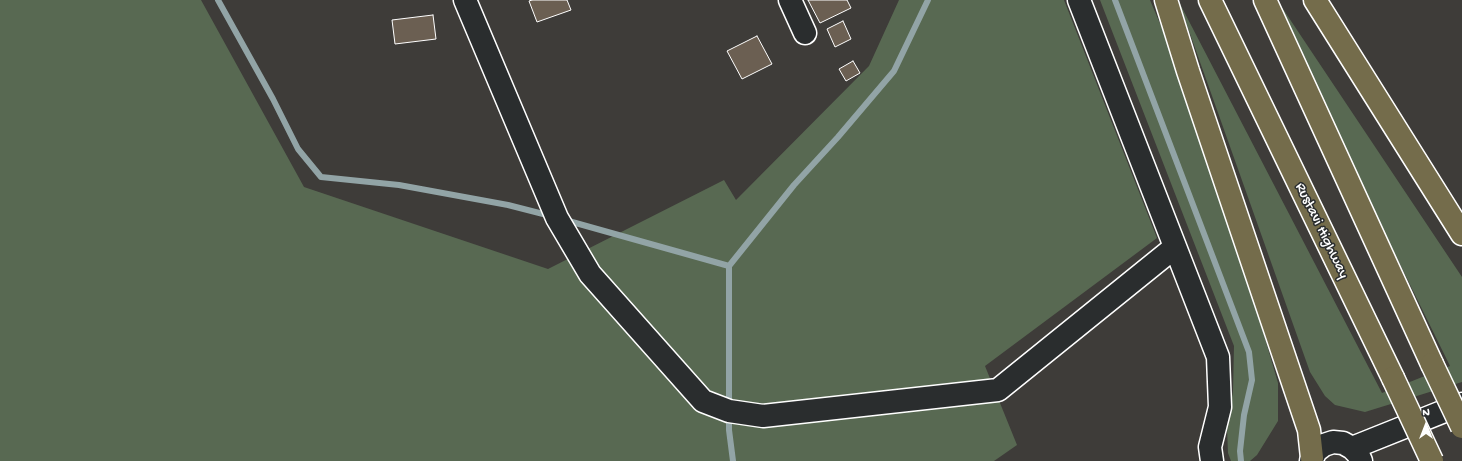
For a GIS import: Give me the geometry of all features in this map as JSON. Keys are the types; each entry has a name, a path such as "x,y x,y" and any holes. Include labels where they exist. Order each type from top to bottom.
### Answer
{"highway":[{"path":"1166,0 1188,71 1309,430 1310,460"},
{"name":"Rustavi Highway","path":"1210,0 1432,461"},
{"path":"1265,0 1462,427"},
{"path":"1315,0 1462,234"}],"street":[{"path":"465,0 557,218 590,274 704,401 729,411 763,416 998,390 1175,247"},
{"path":"790,0 806,33"},
{"path":"1079,0 1218,357 1220,407 1210,447 1212,461"},
{"path":"1310,460 1316,450 1332,442 1343,443 1357,454 1462,404"}],"green space":[{"path":"0,0 201,0 304,187 548,269 724,180 736,200 869,66 899,0 1064,0 1157,238 985,366 1017,445 994,461 0,461"},
{"path":"1100,0 1150,0 1178,66 1241,256 1278,383 1278,421 1257,455 1250,461 1231,461 1228,453 1227,428 1233,391 1234,346"},
{"path":"1178,0 1382,393 1450,366 1270,0 1277,0 1462,277 1462,382 1365,412 1335,405 1325,396 1310,372"}],"building":[{"path":"567,0 571,10 537,22 529,1"},
{"path":"808,0 847,0 851,8 820,23"},
{"path":"433,15 436,39 395,44 392,20"},
{"path":"843,21 851,39 835,47 827,29"},
{"path":"757,36 772,64 742,79 727,51"},
{"path":"853,61 860,73 846,81 839,69"}],"waterway":[{"path":"218,0 273,99 298,149 321,177 399,185 508,205 551,216"},
{"path":"729,406 729,266 794,185 838,137 894,71 928,0"},
{"path":"1115,0 1249,352 1252,380 1244,415 1240,451 1241,461"},
{"path":"565,220 729,266"},
{"path":"729,416 729,430 733,461"}]}
